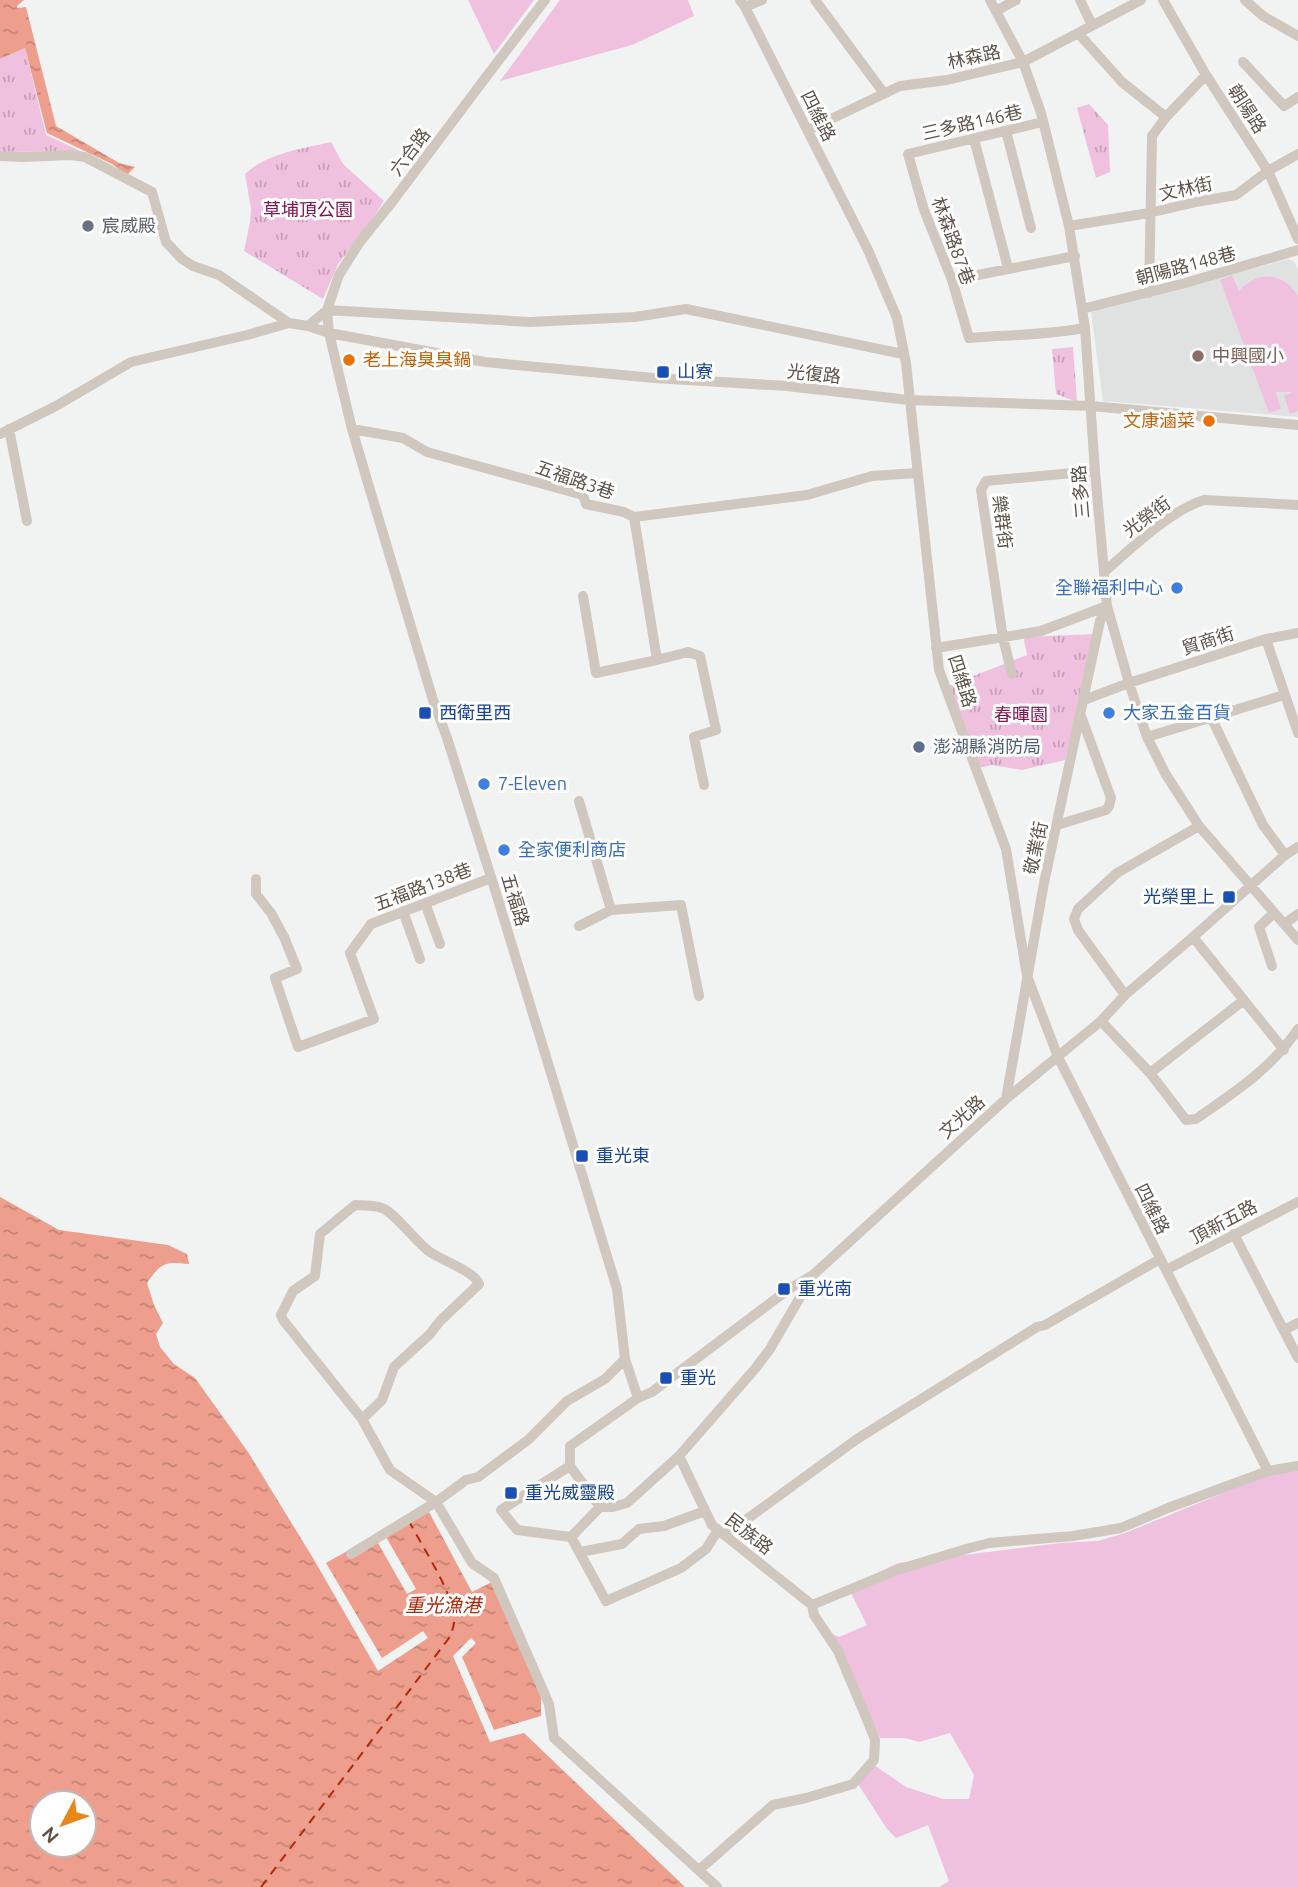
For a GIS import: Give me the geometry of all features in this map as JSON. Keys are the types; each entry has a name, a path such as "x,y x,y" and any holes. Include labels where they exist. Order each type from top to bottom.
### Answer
{"street":[{"name":"六合路","path":"329,333 327,310 339,275 359,243 545,0"},
{"path":"743,4 762,0"},
{"path":"815,0 883,92"},
{"name":"三多路","path":"990,0 1023,62 1043,122 1069,226 1085,328 1094,471 1107,606 1129,683 1147,737 1164,774 1199,827 1298,940"},
{"path":"996,11 1016,0"},
{"path":"1080,0 1092,25"},
{"name":"林森路","path":"808,130 900,86 947,80 1023,62 1141,0"},
{"name":"朝陽路","path":"1163,0 1206,75 1268,172 1298,239"},
{"path":"1245,0 1264,16 1298,36"},
{"name":"四維路","path":"743,4 868,250 897,318 906,363 939,670 1006,849 1027,976 1058,1057 1268,1471"},
{"path":"1078,33 1122,82 1166,117"},
{"path":"1243,62 1284,106 1298,97"},
{"path":"1149,293 1152,136 1166,117 1206,75"},
{"name":"三多路146巷","path":"908,155 1043,122"},
{"path":"1006,131 1031,228"},
{"path":"974,139 1009,268"},
{"name":"文林街","path":"1069,226 1236,195 1298,154"},
{"name":"林森路87巷","path":"908,155 925,210 952,280 969,338 1058,333 1085,328"},
{"path":"0,156 85,157 152,192 166,242 182,259 219,275 289,323"},
{"name":"朝陽路148巷","path":"1082,309 1263,262 1298,250"},
{"path":"952,280 1075,256"},
{"path":"308,326 327,310 530,322 635,317 686,309 903,354"},
{"path":"27,521 5,432 131,362 289,323"},
{"name":"光復路","path":"289,323 485,362 654,378 787,386 909,400 1091,406 1298,425"},
{"name":"五福路","path":"329,333 352,429 433,700 618,1289 625,1359 638,1398"},
{"name":"五福路3巷","path":"352,429 402,438 427,452 583,495 586,504 624,512 634,517 807,495 872,476 917,473"},
{"name":"樂群街","path":"1012,674 1003,638 981,490 986,481 1094,471"},
{"name":"光榮街","path":"1105,571 1189,505 1204,500 1298,505"},
{"path":"634,517 657,660"},
{"path":"583,596 596,673 688,652 700,656 716,730 694,737 704,785"},
{"path":"936,648 1041,631 1107,606"},
{"name":"敬業街","path":"1006,1099 1044,883 1100,621 1107,606"},
{"name":"貿商街","path":"1083,700 1266,639 1298,633"},
{"path":"1266,639 1298,733"},
{"path":"1147,737 1284,695"},
{"path":"1057,825 1106,810 1111,802 1080,715"},
{"path":"1211,717 1264,825 1285,855"},
{"path":"579,802 611,910"},
{"path":"1125,995 1078,930 1074,919 1078,909 1117,873 1199,827"},
{"name":"文光路","path":"570,1466 570,1446 638,1398 652,1392 789,1289 813,1275 1006,1099 1101,1021 1125,995 1285,855 1298,847"},
{"name":"五福路138巷","path":"256,879 256,894 285,937 297,969 275,978 298,1047 374,1019 350,953 371,924 491,878"},
{"path":"425,903 440,944"},
{"path":"579,926 611,910 681,905 699,996"},
{"path":"403,911 420,959"},
{"path":"1272,966 1259,927 1274,913"},
{"path":"1284,924 1298,914"},
{"path":"1193,937 1284,1050"},
{"path":"1150,1073 1244,1000"},
{"path":"1101,1021 1150,1073 1186,1120 1196,1119 1253,1079 1284,1050 1298,1028"},
{"name":"頂新五路","path":"1166,1270 1298,1202"},
{"path":"362,1419 382,1400 394,1367 479,1284 470,1272 452,1266 427,1251 384,1208 355,1205 320,1234 315,1276 293,1291 281,1315 283,1320 362,1419 390,1470 436,1502 472,1563 494,1578 549,1704 554,1738 717,1887"},
{"path":"1234,1234 1298,1358"},
{"path":"571,1536 606,1601 681,1568 706,1549 721,1533 857,1439 1037,1327 1045,1325 1160,1259"},
{"path":"571,1536 600,1507 627,1503 679,1456 770,1349 813,1275"},
{"path":"1284,1330 1298,1323"},
{"path":"351,1554 436,1502 466,1480 478,1478 528,1440 567,1401 605,1379 625,1359"},
{"name":"民族路","path":"679,1456 712,1525 812,1605 814,1615 838,1651 875,1741 874,1760 853,1784 773,1805 699,1870"},
{"path":"571,1536 517,1530 501,1510 570,1466 600,1507"},
{"path":"812,1605 897,1570 966,1549 1121,1528 1177,1504 1268,1471 1298,1466"},
{"path":"580,1552 622,1544 639,1529 664,1526 705,1511"}],"shaded area":[{"name":"中興國小","path":"1289,259 1295,262 1298,270 1298,417 1103,401 1091,311"}],"green space":[{"path":"468,0 534,0 494,54"},
{"path":"560,0 688,0 694,16 632,45 500,81"},
{"path":"25,48 46,135 80,151 0,152 0,59"},
{"path":"1089,104 1108,125 1110,172 1096,178 1077,108"},
{"name":"草埔頂公園","path":"331,142 343,164 384,201 338,264 323,299 244,251 251,209 245,174 274,156"},
{"path":"1232,275 1239,291 1254,280 1270,277 1285,282 1298,296 1298,411 1290,414 1284,396 1293,392 1276,392 1281,409 1269,413 1220,280"},
{"path":"1073,347 1077,402 1056,394 1052,349"},
{"name":"春暉園","path":"1096,634 1065,760 1022,770 992,765 979,768 948,686 1027,655 1024,640 1026,637"},
{"path":"1298,1471 1298,1887 939,1887 949,1881 928,1825 896,1838 887,1829 858,1784 874,1765 906,1787 943,1799 969,1799 974,1775 950,1733 919,1742 905,1738 880,1738 837,1645 827,1632 839,1637 867,1625 848,1587 898,1563 1060,1543 1098,1541 1125,1533 1270,1474"}],"water":[{"path":"0,0 24,0 17,8 26,7 56,126 119,163 135,167 127,175 112,164 47,133 25,48 0,59"},
{"name":"重光漁港","path":"0,1197 59,1230 168,1245 187,1254 189,1264 168,1263 156,1271 147,1283 163,1323 156,1334 160,1347 174,1364 195,1378 248,1452 378,1671 428,1638 423,1631 382,1658 326,1563 374,1536 407,1594 416,1589 386,1537 429,1512 472,1592 494,1581 541,1688 541,1716 494,1730 462,1657 476,1643 471,1638 453,1656 490,1742 524,1733 685,1887 0,1887"}],"ferry route":[{"path":"261,1887 449,1638 454,1617 448,1595 410,1523"}],"place":[{"name":"宸威殿","path":"88,226"},
{"name":"中興國小","path":"1198,356"},
{"name":"老上海臭臭鍋","path":"349,360"},
{"name":"山寮","path":"663,372"},
{"name":"文康滷菜","path":"1209,421"},
{"name":"全聯福利中心","path":"1177,588"},
{"name":"西衛里西","path":"425,713"},
{"name":"大家五金百貨","path":"1109,713"},
{"name":"澎湖縣消防局","path":"919,747"},
{"name":"7-Eleven","path":"484,784"},
{"name":"全家便利商店","path":"504,850"},
{"name":"光榮里上","path":"1229,897"},
{"name":"重光東","path":"582,1156"},
{"name":"重光南","path":"784,1289"},
{"name":"重光","path":"666,1378"},
{"name":"重光威靈殿","path":"511,1493"}]}
